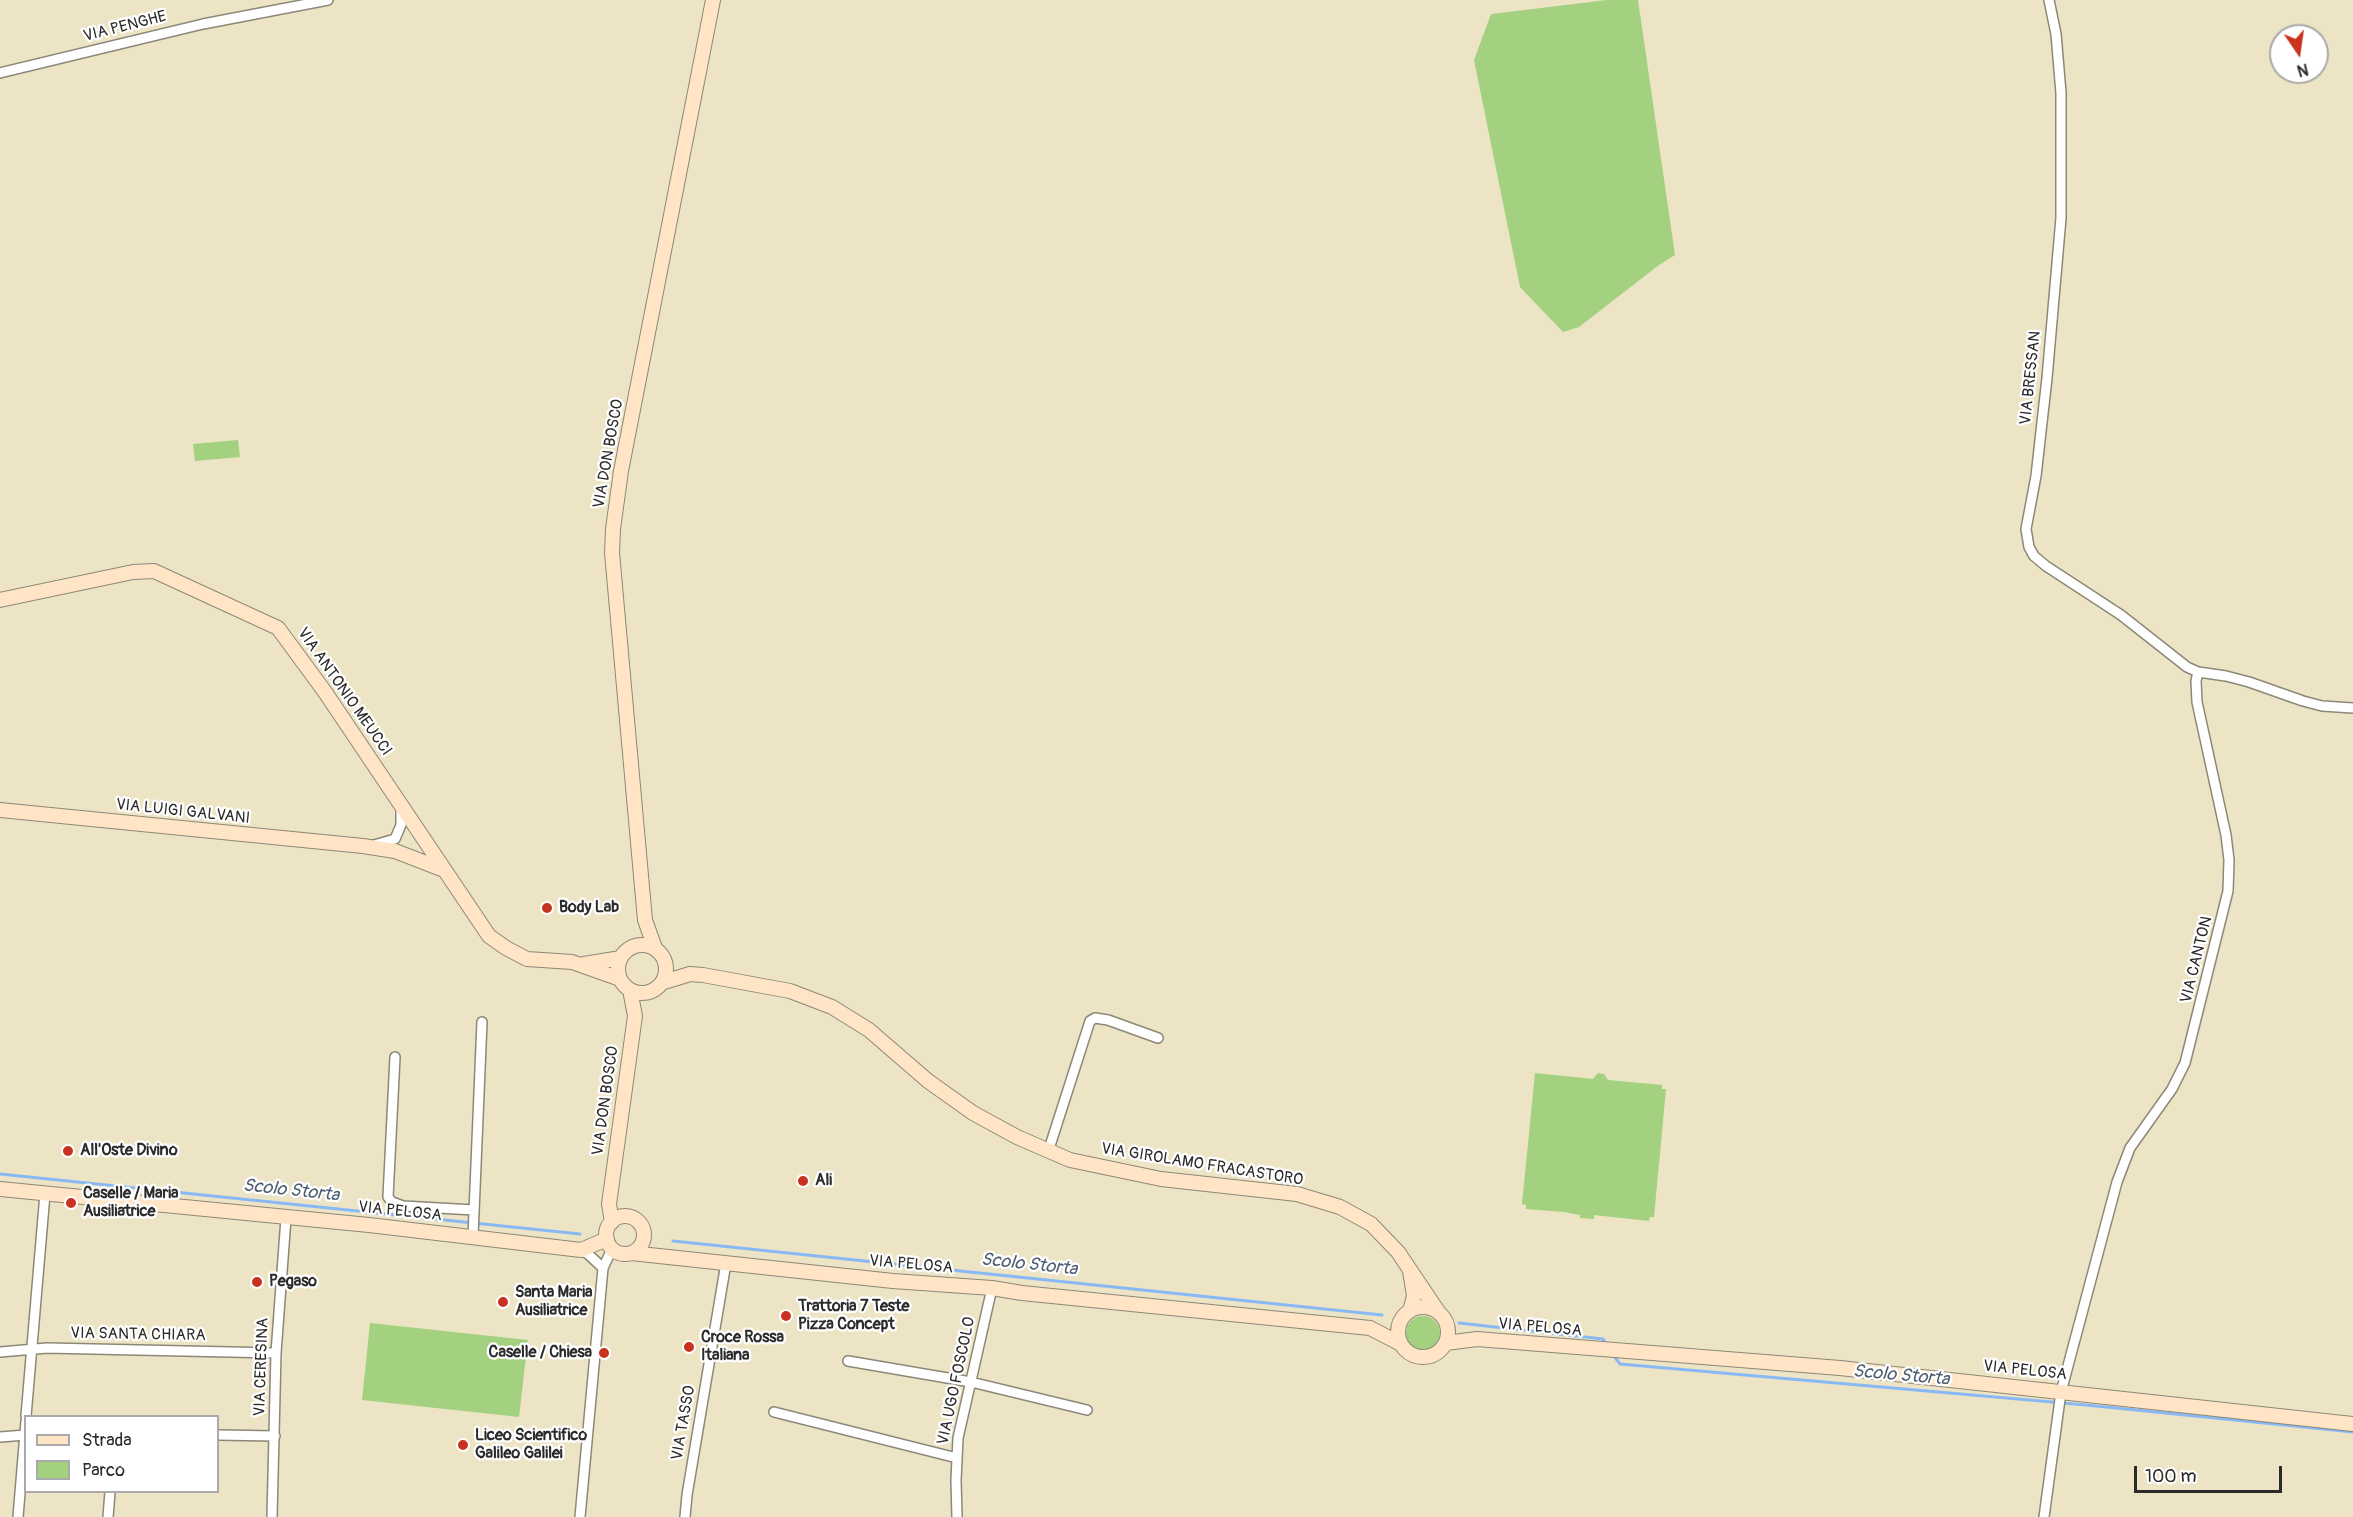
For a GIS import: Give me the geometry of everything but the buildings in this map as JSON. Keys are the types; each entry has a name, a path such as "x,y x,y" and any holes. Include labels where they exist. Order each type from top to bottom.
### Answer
{"main road":[{"name":"VIA DON BOSCO","path":"665,959 655,948 645,920 612,553 614,518 621,471 713,0"},
{"name":"VIA ANTONIO MEUCCI","path":"0,600 133,572 154,571 278,628 325,692 489,936 506,948 527,958 583,964 621,958"},
{"name":"VIA LUIGI GALVANI","path":"0,810 363,846 395,851 444,870"},
{"name":"VIA DON BOSCO","path":"621,958 633,946 645,920"},
{"path":"633,946 655,948"},
{"path":"621,958 618,965 620,979 630,990 644,994 651,992"},
{"path":"664,982 667,974 665,959"},
{"name":"VIA GIROLAMO FRACASTORO","path":"665,959 690,974 789,992 831,1007 869,1030 928,1081 973,1113 1048,1152 1119,1172 1297,1194 1340,1207 1371,1224 1398,1252 1439,1313"},
{"name":"VIA ANTONIO MEUCCI","path":"583,964 620,979"},
{"name":"VIA GIROLAMO FRACASTORO","path":"664,982 690,974"},
{"name":"VIA DON BOSCO","path":"635,1016 651,992 664,982"},
{"name":"VIA DON BOSCO","path":"612,1222 609,1204 635,1016 630,990"},
{"name":"VIA PELOSA","path":"0,1190 286,1218 474,1223 581,1250"},
{"path":"611,1191 629,1217 642,1226 644,1237 663,1258"},
{"path":"629,1217 617,1218 608,1227 609,1244 618,1253 631,1253 640,1247 644,1237"},
{"path":"581,1250 609,1244"},
{"name":"VIA PELOSA","path":"631,1253 1370,1328 1420,1357 1435,1354 1446,1343 1477,1339 1840,1368 2060,1394 2353,1424"},
{"path":"1401,1344 1398,1336 1414,1296 1410,1269"},
{"name":"VIA PELOSA","path":"1370,1328 1425,1307 1439,1313"},
{"path":"1439,1313 1448,1326 1446,1343"},
{"name":"VIA PELOSA","path":"1448,1326 1477,1339"}],"street":[{"name":"VIA PENGHE","path":"0,73 202,24 328,0"},
{"name":"VIA BRESSAN","path":"2049,0 2056,34 2061,93 2061,218 2047,378 2036,476 2026,529 2027,538 2034,556 2046,566 2121,615 2176,659 2198,672"},
{"path":"2198,672 2226,676 2322,706 2353,708"},
{"name":"VIA CANTON","path":"2044,1517 2060,1394 2123,1163 2139,1134 2172,1089 2185,1063 2225,907 2230,876 2229,860 2197,702 2198,672"},
{"name":"VIA LUIGI GALVANI","path":"363,846 395,839 401,825 401,804"},
{"path":"1048,1152 1090,1021 1095,1018 1108,1020 1158,1038"},
{"path":"395,1057 388,1197 392,1202 404,1206 474,1223 482,1022"},
{"path":"26,1415 45,1194"},
{"name":"VIA CERESINA","path":"272,1517 276,1353 286,1218"},
{"path":"580,1517 603,1268 609,1244"},
{"path":"581,1250 603,1268"},
{"name":"VIA TASSO","path":"685,1517 685,1504 726,1263"},
{"name":"VIA UGO FOSCOLO","path":"957,1517 958,1438 992,1288"},
{"name":"VIA SANTA CHIARA","path":"0,1352 33,1349 276,1353"},
{"path":"848,1361 971,1382 1087,1410"},
{"path":"774,1412 957,1458"},
{"path":"0,1437 24,1435"},
{"path":"219,1435 274,1436"},
{"path":"18,1517 24,1447"},
{"path":"108,1517 110,1493"}],"green space":[{"path":"1607,0 1638,0 1675,255 1579,327 1563,332 1520,287 1474,60 1491,14"},
{"path":"238,440 240,457 195,461 193,444"},
{"path":"1535,1073 1593,1079 1598,1073 1604,1074 1608,1080 1662,1085 1662,1089 1666,1089 1654,1217 1650,1217 1649,1221 1594,1215 1594,1219 1580,1218 1580,1215 1564,1212 1526,1209 1526,1205 1522,1204"},
{"path":"1423,1316 1435,1321 1440,1333 1435,1345 1423,1350 1411,1345 1406,1333 1411,1321"},
{"path":"370,1323 528,1340 519,1417 362,1400"}],"waterway":[{"name":"Scolo Storta","path":"0,1174 580,1234"},
{"name":"Scolo Storta","path":"673,1241 1382,1315"},
{"name":"Scolo Storta","path":"1459,1323 1603,1339 1606,1344"},
{"name":"Scolo Storta","path":"1613,1355 1620,1364 2086,1405 2353,1432"}],"place":[{"name":"Body Lab","path":"547,908"},
{"name":"All'Oste Divino","path":"68,1151"},
{"name":"Ali","path":"803,1181"},
{"name":"Caselle / Maria Ausiliatrice","path":"71,1203"},
{"name":"Pegaso","path":"257,1282"},
{"name":"Santa Maria Ausiliatrice","path":"503,1302"},
{"name":"Trattoria 7 Teste Pizza Concept","path":"786,1316"},
{"name":"Croce Rossa Italiana","path":"689,1347"},
{"name":"Caselle / Chiesa","path":"604,1353"},
{"name":"Liceo Scientifico Galileo Galilei","path":"463,1445"}]}
